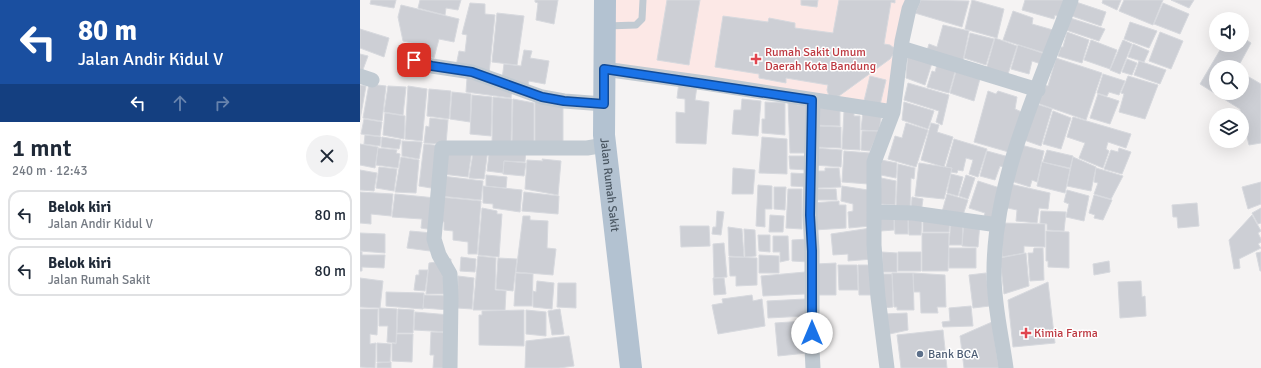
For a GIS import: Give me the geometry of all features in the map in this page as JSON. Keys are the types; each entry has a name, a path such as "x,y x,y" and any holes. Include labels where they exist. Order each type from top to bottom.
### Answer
{"main road":[{"name":"Jalan Rumah Sakit","path":"605,0 605,145 631,368"}],"street":[{"path":"887,368 878,297 874,245 874,162 893,112 901,48 909,9 913,0"},
{"path":"1006,368 994,276 995,245 998,226 1011,159 1071,0"},
{"path":"901,48 1038,90"},
{"path":"414,60 432,66 472,72 542,97 564,101 604,104"},
{"path":"604,69 893,112"},
{"path":"812,100 810,215 812,251 813,368"},
{"path":"450,368 450,274 439,255 434,239 442,148 587,148 605,145"},
{"path":"874,212 913,213 998,226"}],"lane":[{"path":"605,26 636,25 642,19 643,0"}],"shaded area":[{"name":"Rumah Sakit Umum Daerah Kota Bandung","path":"612,0 910,0 891,109 616,67"}],"building":[{"path":"371,0 396,0 394,8 370,4"},
{"path":"420,0 461,0 458,10 446,8 445,15 418,8"},
{"path":"535,0 558,0 554,24 536,20 538,3 535,2"},
{"path":"667,0 700,0 689,65 657,60"},
{"path":"801,0 818,0 817,7 801,5"},
{"path":"839,0 895,0 895,3 891,2 884,44 890,45 894,48 894,53 890,59 839,96 829,96 827,90 828,85 786,78 786,83 759,78 759,74 715,67 723,16 768,22 769,18 795,23 795,28 833,33"},
{"path":"921,0 969,1 962,27 915,13"},
{"path":"972,0 1004,9 997,38 965,29"},
{"path":"1025,0 1064,0 1059,17 1055,15 1054,19 1022,10"},
{"path":"1103,0 1121,0 1117,10 1102,3"},
{"path":"1124,0 1163,0 1153,25 1119,11"},
{"path":"1171,0 1194,0 1189,8"},
{"path":"1073,1 1106,12 1101,26 1069,15"},
{"path":"470,3 485,4 485,14 495,15 489,74 456,66 459,51 465,52 467,35 462,34"},
{"path":"1163,3 1189,14 1180,34 1154,24"},
{"path":"401,5 459,19 454,42 439,39 434,58 415,53 416,44 403,41 398,17"},
{"path":"1013,11 1033,18 1032,24 1053,30 1045,53 1003,40"},
{"path":"497,13 524,16 517,65 492,62"},
{"path":"1067,17 1105,29 1099,41 1063,29"},
{"path":"1130,22 1157,31 1149,48 1124,39"},
{"path":"943,25 969,31 962,65 926,54 929,44 937,47"},
{"path":"360,29 389,38 384,57 360,48"},
{"path":"1067,32 1089,40 1082,63 1058,56 1061,47 1063,47"},
{"path":"1160,32 1183,41 1171,69 1149,61"},
{"path":"970,33 994,39 986,65 964,58"},
{"path":"995,38 1017,46 1007,77 986,70"},
{"path":"1091,40 1117,50 1110,69 1084,60"},
{"path":"1123,40 1132,44 1120,74 1110,70"},
{"path":"1133,44 1149,51 1144,62 1128,57"},
{"path":"1018,45 1048,55 1044,65 1032,61 1029,74 1011,69"},
{"path":"524,50 532,51 530,58 549,61 545,84 529,81 528,85 502,79 504,64 521,66"},
{"path":"908,52 933,60 925,85 906,78"},
{"path":"1219,52 1246,52 1242,60 1214,60"},
{"path":"360,54 368,56 361,75 360,74"},
{"path":"1056,58 1102,73 1086,120 1037,103 1043,85 1048,86"},
{"path":"1127,59 1137,63 1132,75 1122,72"},
{"path":"938,61 956,68 949,93 927,87 932,71 935,72"},
{"path":"1139,61 1166,70 1160,84 1134,75"},
{"path":"957,68 981,75 974,101 950,93"},
{"path":"1209,69 1209,90 1200,84"},
{"path":"1103,74 1125,81 1119,95 1109,92 1107,96 1097,93"},
{"path":"870,76 886,80 880,105 864,101"},
{"path":"1128,76 1158,85 1145,119 1119,112 1124,94 1121,93"},
{"path":"1249,77 1261,84 1261,143 1249,145 1249,108 1238,108 1226,100 1249,100"},
{"path":"467,78 512,88 511,98 466,92"},
{"path":"679,82 697,86 695,100 709,102 706,144 676,143 676,112 685,113 685,99 677,98"},
{"path":"908,83 949,95 942,125 936,122 939,111 904,100"},
{"path":"369,84 386,86 382,121 363,118"},
{"path":"360,85 366,86 360,120"},
{"path":"388,86 406,87 403,115 384,112"},
{"path":"408,86 427,89 422,141 405,139"},
{"path":"429,89 451,91 449,119 427,116"},
{"path":"988,91 996,94 998,91 1017,97 1015,109 1024,113 1012,153 974,142"},
{"path":"452,92 471,94 470,122 450,119"},
{"path":"1098,94 1119,101 1110,124 1090,118"},
{"path":"472,95 492,97 491,136 470,134"},
{"path":"493,97 512,99 511,144 492,143"},
{"path":"513,99 534,103 534,142 512,144"},
{"path":"742,99 761,101 758,136 732,134 734,110 741,110"},
{"path":"788,100 797,101 797,105 807,105 807,153 790,153"},
{"path":"535,102 563,105 563,145 535,144"},
{"path":"765,102 785,103 785,135 762,133 762,119 765,119"},
{"path":"904,102 934,111 928,129 902,120"},
{"path":"1033,103 1052,109 1041,146 1021,139"},
{"path":"815,107 840,110 840,126 815,125"},
{"path":"844,111 854,112 854,116 860,116 860,150 842,149"},
{"path":"863,111 882,113 879,131 861,130"},
{"path":"1053,111 1071,118 1061,149 1043,144"},
{"path":"385,113 405,116 404,139 383,135"},
{"path":"1073,117 1131,134 1126,148 1108,142 1106,149 1109,151 1103,168 1079,158 1085,143 1067,137"},
{"path":"430,118 448,120 446,144 424,143 426,126 429,127"},
{"path":"364,119 382,122 380,136 361,134"},
{"path":"906,123 928,130 916,167 888,159 895,136 902,138"},
{"path":"931,123 939,125 937,132 953,137 944,167 921,160"},
{"path":"817,126 841,127 841,148 816,147"},
{"path":"862,131 879,131 870,151 861,150"},
{"path":"365,135 381,137 380,146 364,144"},
{"path":"382,137 401,140 399,149 381,147"},
{"path":"762,137 787,139 787,174 759,173"},
{"path":"954,139 987,149 978,177 969,174 973,160 966,158 963,171 958,170 957,173 951,172 952,168 946,167"},
{"path":"402,141 422,142 419,159 402,156"},
{"path":"360,144 378,147 375,168 360,165"},
{"path":"424,144 443,146 437,189 419,186"},
{"path":"1021,145 1044,151 1037,182 1032,180 1030,187 1011,181"},
{"path":"490,146 526,149 525,162 504,161 503,173 487,171"},
{"path":"474,147 488,149 484,179 469,178"},
{"path":"378,148 397,150 396,153 400,154 398,168 376,165"},
{"path":"446,148 472,150 468,177 442,174"},
{"path":"815,148 842,150 841,167 814,165"},
{"path":"1119,148 1131,152 1122,174 1104,169 1111,150 1118,152"},
{"path":"1047,150 1073,156 1070,168 1043,162"},
{"path":"844,151 870,153 868,184 842,182"},
{"path":"987,151 1009,157 1006,168 1000,166 995,180 980,176"},
{"path":"789,156 807,156 808,170 790,169"},
{"path":"401,157 419,160 416,193 395,192"},
{"path":"1073,157 1096,167 1091,191 1067,186"},
{"path":"542,159 561,161 558,195 525,189 527,160 543,161"},
{"path":"881,160 897,163 896,178 881,175"},
{"path":"504,161 526,163 524,176 503,174"},
{"path":"1042,162 1070,169 1065,193 1037,186"},
{"path":"919,163 952,168 944,199 915,196"},
{"path":"898,164 915,168 914,179 911,178 910,211 896,210"},
{"path":"379,167 397,169 394,191 376,188"},
{"path":"733,168 755,170 753,194 732,194"},
{"path":"825,168 839,168 841,187 817,188 816,171 825,171"},
{"path":"1096,168 1123,176 1111,199 1094,194 1098,183 1094,182"},
{"path":"360,170 377,173 374,191 360,190"},
{"path":"791,173 810,174 809,187 791,186"},
{"path":"951,174 963,177 958,196 947,193"},
{"path":"486,175 507,177 506,188 486,186"},
{"path":"966,175 975,178 968,199 959,196"},
{"path":"442,176 483,181 481,200 439,196"},
{"path":"881,178 896,181 895,205 880,204"},
{"path":"978,181 1003,189 992,222 983,219 985,213 969,208"},
{"path":"1261,182 1261,204 1248,209 1242,187"},
{"path":"1010,184 1050,193 1048,209 1039,208 1037,223 1016,221 1017,210 1003,207"},
{"path":"758,185 772,186 772,209 765,209 765,227 756,226"},
{"path":"483,186 522,190 520,212 493,208 493,204 483,203"},
{"path":"842,186 868,190 870,226 849,228 848,212 853,211 853,204 841,201"},
{"path":"774,187 786,187 785,210 774,209"},
{"path":"788,189 802,189 802,229 786,228"},
{"path":"814,189 836,189 837,200 815,200"},
{"path":"1067,190 1089,196 1084,221 1066,217 1069,204 1064,202"},
{"path":"360,192 393,194 391,216 371,214 371,224 360,223"},
{"path":"524,192 559,196 558,214 522,211"},
{"path":"395,194 436,198 433,230 421,228 422,219 392,217"},
{"path":"947,194 968,200 962,218 942,212"},
{"path":"1094,195 1112,200 1103,220 1094,218 1095,215 1089,213"},
{"path":"439,197 481,201 477,254 468,254 468,242 453,240 453,231 444,230 444,222 437,221"},
{"path":"912,197 923,199 921,213 911,211"},
{"path":"839,201 839,205 846,205 846,228 814,230 812,203"},
{"path":"1197,203 1199,226 1178,228 1177,217 1173,217 1172,205"},
{"path":"482,208 497,211 497,214 502,214 499,257 478,255"},
{"path":"1261,208 1261,223 1258,224 1252,213"},
{"path":"717,211 724,212 721,235 712,234 713,227 716,227"},
{"path":"1041,211 1066,212 1064,231 1047,230 1047,224 1040,223"},
{"path":"770,215 784,216 783,232 769,232"},
{"path":"880,215 894,215 894,230 881,231"},
{"path":"894,215 908,216 908,234 895,234"},
{"path":"1252,215 1261,231 1258,233 1261,242 1258,244 1261,248 1239,259 1240,268 1234,269 1229,240"},
{"path":"523,216 530,216 530,220 548,221 547,248 556,249 553,275 516,272"},
{"path":"908,216 922,217 921,235 909,235"},
{"path":"923,216 950,218 949,232 923,232"},
{"path":"951,220 963,221 962,245 949,245"},
{"path":"964,222 980,223 978,247 962,246"},
{"path":"1002,223 1045,224 1045,247 1024,246 1024,253 1002,257"},
{"path":"680,226 709,226 710,246 681,247"},
{"path":"728,227 742,229 744,257 729,256"},
{"path":"871,228 873,259 848,261 848,254 833,255 831,234"},
{"path":"744,229 755,230 756,256 745,257"},
{"path":"410,231 432,233 430,251 407,248"},
{"path":"1046,231 1069,232 1069,268 1048,267 1048,261 1046,261"},
{"path":"360,233 385,234 385,253 360,251"},
{"path":"922,233 949,233 948,271 922,271"},
{"path":"758,235 770,235 770,252 759,251"},
{"path":"773,236 788,236 789,260 780,262 780,252 773,252"},
{"path":"809,239 809,262 792,261 792,240"},
{"path":"724,243 727,277 714,278 713,244"},
{"path":"949,248 976,248 976,268 949,268"},
{"path":"1034,248 1043,248 1044,280 1030,281 1028,253 1033,253"},
{"path":"360,251 362,252 362,255 385,255 384,268 362,267 362,271 360,271"},
{"path":"882,252 897,253 897,272 883,272"},
{"path":"898,252 921,252 921,271 898,271"},
{"path":"1261,252 1261,271 1260,271 1256,253"},
{"path":"1026,253 1029,286 1004,294 1000,258"},
{"path":"759,255 779,256 779,273 759,273"},
{"path":"478,256 496,258 495,290 506,291 505,310 473,310"},
{"path":"461,257 476,259 475,272 460,271"},
{"path":"729,257 757,258 757,285 736,286 736,276 730,276"},
{"path":"436,258 451,259 450,294 426,294 429,263 436,262"},
{"path":"498,258 517,259 513,291 496,289"},
{"path":"1109,261 1110,272 1094,275 1093,264"},
{"path":"836,263 836,295 816,295 816,264"},
{"path":"838,265 857,265 858,290 839,290"},
{"path":"858,265 873,265 874,295 859,295"},
{"path":"419,270 428,270 425,291 414,290 416,275 419,275"},
{"path":"805,272 805,294 763,296 761,276"},
{"path":"516,273 533,274 532,306 514,306"},
{"path":"892,273 913,273 914,310 897,310 897,307 894,307"},
{"path":"913,273 945,275 946,307 937,307 938,313 921,313 920,292 914,292"},
{"path":"986,273 990,306 973,308 969,275"},
{"path":"883,274 892,274 893,307 883,308"},
{"path":"458,276 474,278 472,309 457,308"},
{"path":"360,278 383,281 380,308 360,307"},
{"path":"713,278 724,278 726,294 714,295"},
{"path":"537,281 554,283 552,309 533,307 533,291 536,292"},
{"path":"1141,281 1142,297 1145,296 1146,316 1120,318 1118,282"},
{"path":"1048,282 1055,343 1013,347 1008,300"},
{"path":"558,283 576,283 576,308 557,307"},
{"path":"386,292 424,293 423,309 386,306"},
{"path":"424,295 450,296 449,310 423,308"},
{"path":"752,295 753,301 762,299 765,326 718,334 712,305 723,303 722,299"},
{"path":"805,299 806,316 768,318 767,301"},
{"path":"971,306 973,326 943,327 942,322 950,321 949,308"},
{"path":"379,308 397,309 396,343 387,342 388,326 379,326"},
{"path":"360,309 378,309 377,335 370,334 370,344 376,343 375,368 360,367"},
{"path":"398,309 414,310 413,333 397,333"},
{"path":"560,309 564,334 552,335 548,311"},
{"path":"524,310 524,346 479,345 479,315 482,315 482,311"},
{"path":"526,310 546,312 546,336 526,334"},
{"path":"415,312 450,315 449,332 414,330"},
{"path":"907,313 908,330 885,335 884,314"},
{"path":"805,321 807,353 778,356 775,323"},
{"path":"992,322 999,368 964,368 960,336"},
{"path":"943,330 947,368 901,368 897,335"},
{"path":"431,332 450,333 447,368 433,368 434,355 430,355"},
{"path":"397,334 413,334 412,362 392,361 392,343 396,344"},
{"path":"569,336 574,366 559,368 525,368 526,341"},
{"path":"377,343 391,344 390,362 377,362"},
{"path":"391,362 391,368 377,368 377,363"}],"place":[{"name":"Rumah Sakit Umum Daerah Kota Bandung","path":"756,59"},
{"name":"Kimia Farma","path":"1026,333"},
{"name":"Bank BCA","path":"920,354"}],"route":[{"path":"414,60 432,66 472,72 542,97 564,101 604,104 604,69 812,100 810,215 812,251 812,333"}]}
